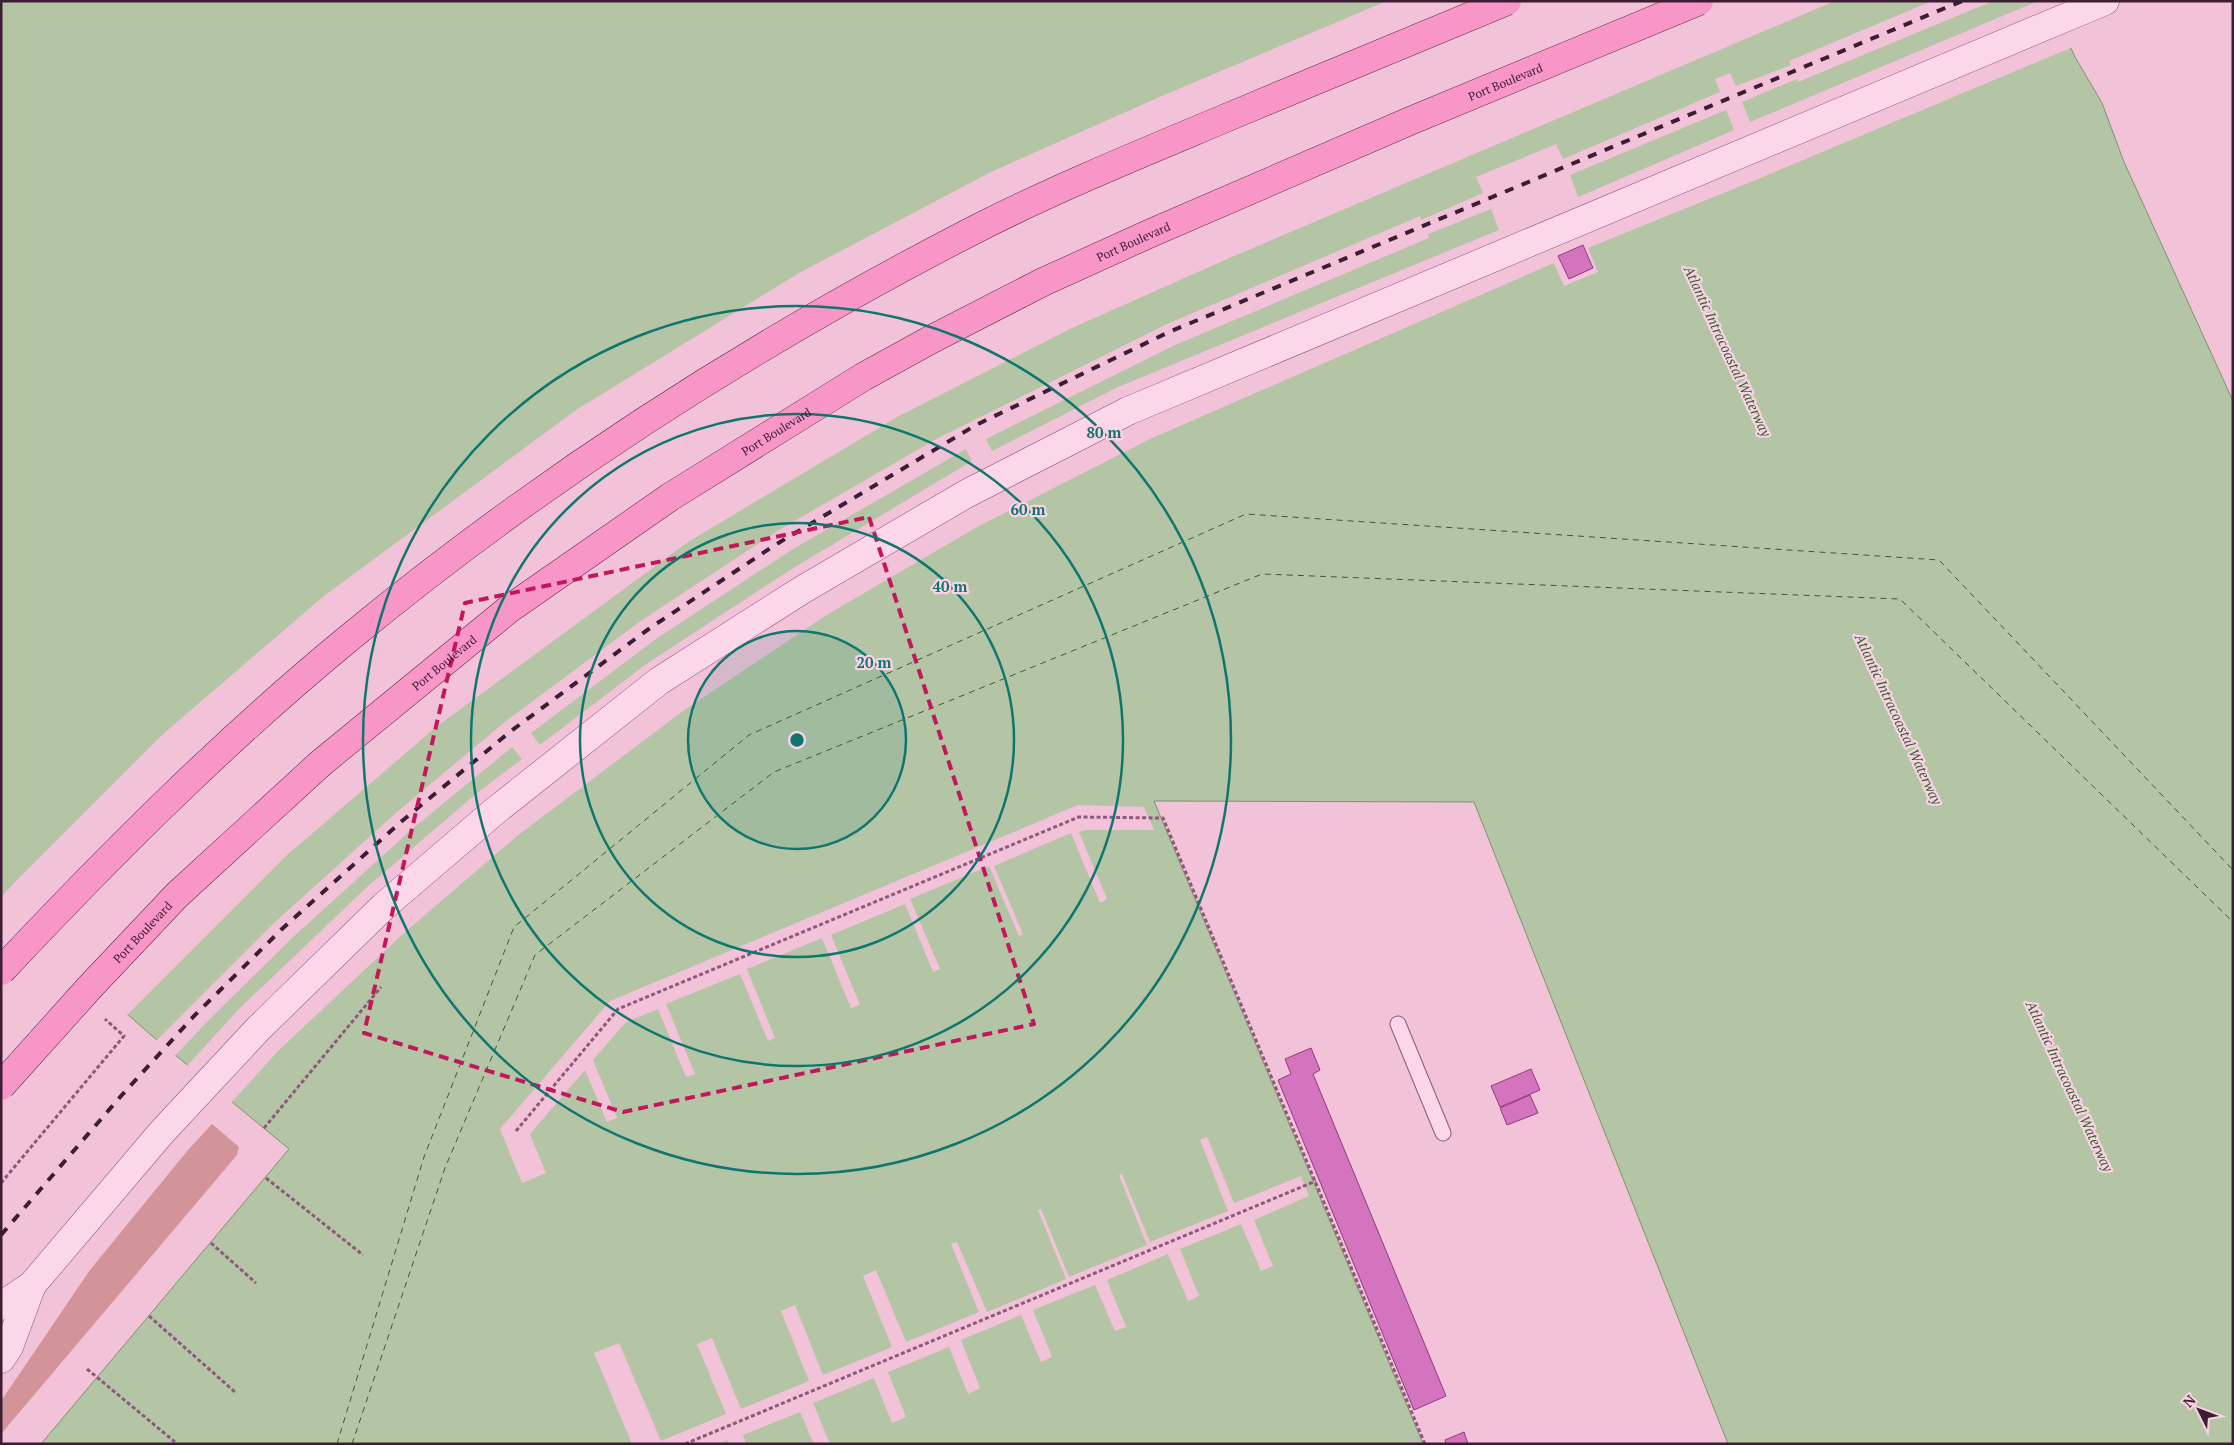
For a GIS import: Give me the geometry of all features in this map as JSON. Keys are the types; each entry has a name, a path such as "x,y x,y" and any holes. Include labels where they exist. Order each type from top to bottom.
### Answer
{"main road":[{"path":"1,970 94,872 160,808 233,739 325,659 467,546 634,428 804,323 982,226 1112,166 1506,1"},
{"name":"Port Boulevard","path":"1,1086 83,994 177,895 321,763 509,609 638,518 725,462 863,377 1043,282 1410,121 1699,1"}],"street":[{"path":"1,1306 32,1285 162,1132 258,1029 384,906 495,811 659,682 802,590 957,499 1128,410 2105,1"},
{"path":"1,1359 9,1347 32,1285"}],"lane":[{"path":"1398,1024 1443,1133"}],"path":[{"path":"516,1131 618,1010 1080,817 1163,818 1425,1444"},
{"path":"264,1128 381,987"},
{"path":"266,1178 363,1255"},
{"path":"685,1444 1316,1181"},
{"path":"211,1243 256,1282"},
{"path":"149,1316 235,1392"},
{"path":"87,1369 175,1442"}],"highlighted area":[{"path":"869,517 1034,1024 623,1112 364,1033 465,603"}],"shaded area":[{"path":"212,1124 239,1147 237,1155 1,1434 1,1401 90,1270 188,1150"}],"water":[{"name":"Atlantic Intracoastal Waterway","path":"1,1 2049,1 2075,57 2102,103 2124,162 2233,401 2233,1444 1728,1444 1474,802 1154,801 1423,1444 41,1444 289,1149 151,1035 1,903"}],"pier":[{"path":"1387,1 1835,1 1234,256 1072,328 899,416 688,542 436,727 286,856 126,1016 1,906 1,897 16,881 163,734 324,596 576,410 799,273 991,172 1164,95"},
{"path":"1932,1 1993,1 1798,82 1797,79 1742,102 1750,122 2038,1 2052,1 2073,47 1588,248 1598,272 1564,286 1554,263 1150,439 977,527 825,616 683,711 517,836 404,933 279,1050 231,1103 186,1067 238,1010 366,888 477,793 522,759 512,747 411,830 292,938 174,1057 155,1042 275,922 397,812 506,721 642,620 779,530 938,438 1167,324 1420,216 1421,220 1483,193 1476,177 1556,144 1563,159 1720,92 1715,79 1730,73 1736,86 1791,65 1789,61","holes":["1726,110 1734,130 1578,197 1570,175","1491,209 1499,230 1118,387 992,451 986,439 1175,345 1429,238 1428,234","966,449 972,461 790,570 645,665 540,745 531,733 656,639 793,549"]},
{"path":"1078,805 1144,807 1154,830 1085,830 1079,832 1107,899 1100,903 1071,833 994,866 1023,934 1019,936 989,866 910,899 940,969 933,972 905,904 831,935 860,1005 851,1008 822,938 747,969 775,1038 768,1041 740,974 666,1004 695,1074 686,1077 658,1009 626,1022 593,1060 617,1118 607,1122 585,1070 530,1134 546,1173 522,1183 500,1129 610,1001"},
{"path":"1207,1137 1234,1203 1301,1176 1309,1196 1254,1220 1273,1266 1261,1271 1241,1224 1180,1249 1199,1296 1188,1301 1168,1254 1107,1280 1126,1327 1115,1331 1095,1285 1033,1310 1052,1357 1041,1362 1021,1315 961,1340 980,1388 968,1394 949,1347 888,1372 906,1417 892,1423 874,1378 813,1403 830,1444 814,1444 800,1412 743,1435 746,1444 729,1444 727,1440 718,1444 632,1444 594,1353 619,1343 661,1441 726,1414 697,1344 712,1338 741,1409 809,1381 781,1311 795,1305 823,1375 892,1347 863,1276 876,1270 906,1342 979,1312 951,1244 957,1242 987,1312 1066,1279 1038,1210 1041,1209 1069,1277 1147,1245 1119,1175 1122,1174 1150,1242 1228,1211 1200,1140"}],"building":[{"path":"1583,245 1593,268 1569,279 1558,256"},
{"path":"1311,1048 1320,1070 1313,1074 1446,1396 1414,1410 1278,1080 1291,1074 1285,1059"},
{"path":"1531,1069 1540,1090 1500,1107 1491,1086"},
{"path":"1530,1095 1538,1113 1507,1125 1500,1108"},
{"path":"1464,1432 1468,1444 1446,1444 1445,1440"}],"ferry route":[{"path":"337,1444 424,1157 514,927 749,735 1246,514 1939,560 2233,870"},
{"path":"352,1444 445,1168 535,955 774,772 1262,574 1900,599 2233,922"}],"railway":[{"path":"1,1235 121,1096 194,1016 282,929 402,821 511,731 650,628 775,545 976,425 1169,332 1962,1"}]}
